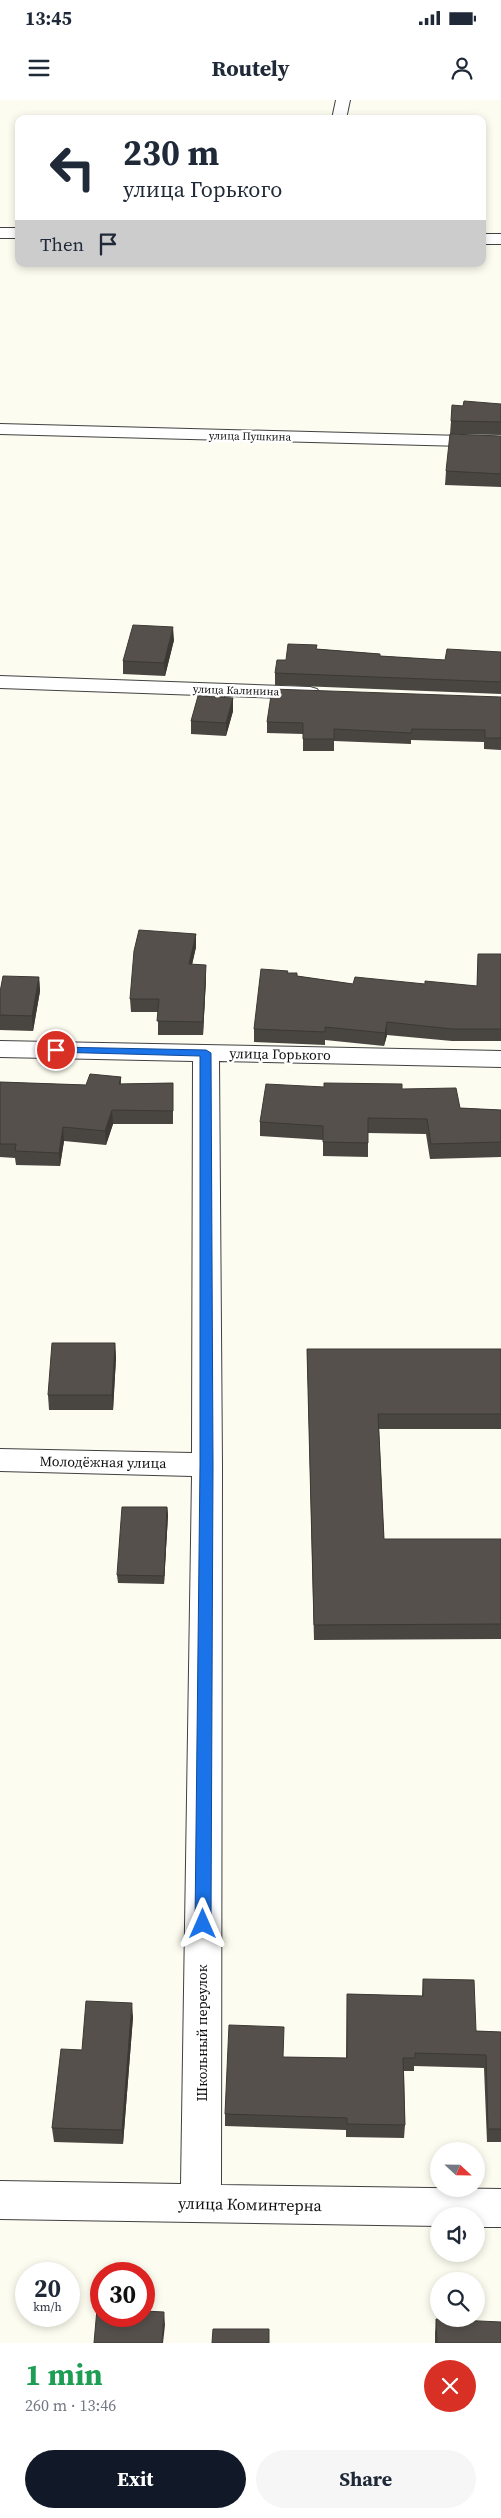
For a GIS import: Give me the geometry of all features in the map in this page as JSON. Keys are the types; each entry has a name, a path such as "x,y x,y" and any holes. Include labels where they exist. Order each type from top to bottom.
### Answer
{"street":[{"path":"340,115 343,100"},
{"path":"0,233 15,233"},
{"path":"486,239 501,240"},
{"name":"улица Пушкина","path":"0,430 501,442"},
{"name":"улица Калинина","path":"0,682 333,694"},
{"name":"улица Горького","path":"0,1049 501,1059"},
{"name":"Школьный переулок","path":"201,2204 206,1465 206,1053"},
{"name":"Молодёжная улица","path":"0,1460 206,1465"},
{"name":"улица Коминтерна","path":"0,2200 501,2208"}],"building":[{"path":"464,401 501,404 501,422 451,421 452,405 463,406"},
{"path":"450,434 501,436 501,474 446,471"},
{"path":"133,625 173,627 164,663 123,661"},
{"path":"288,644 317,645 316,649 380,654 380,656 445,660 447,649 501,652 501,682 275,673 277,660 286,660"},
{"path":"272,689 501,697 501,738 485,738 485,730 412,729 411,733 334,729 334,739 303,739 303,723 267,722"},
{"path":"198,696 233,698 226,723 191,721"},
{"path":"139,930 196,934 189,964 206,965 203,1022 157,1021 159,999 130,999 134,951"},
{"path":"478,954 501,954 501,1029 452,1029 387,1022 385,1033 325,1027 325,1032 254,1029 261,969 288,971 287,973 297,973 297,976 353,984 355,977 425,984 425,981 477,986"},
{"path":"3,976 39,977 32,1016 0,1015 0,992"},
{"path":"90,1074 121,1077 119,1084 173,1083 173,1111 112,1110 105,1131 63,1127 59,1153 15,1151 16,1144 0,1144 0,1082 86,1085"},
{"path":"324,1083 402,1084 402,1089 456,1088 460,1108 501,1110 501,1142 431,1144 427,1119 368,1118 368,1143 323,1142 323,1126 260,1122 266,1084 324,1087"},
{"path":"52,1343 115,1343 112,1395 48,1395"},
{"path":"307,1349 501,1349 501,1414 378,1414 384,1539 501,1539 501,1624 314,1625"},
{"path":"122,1507 167,1507 164,1576 117,1575"},
{"path":"423,1979 474,1980 476,2031 501,2032 501,2129 488,2129 486,2055 415,2053 415,2058 403,2058 405,2125 347,2124 347,2118 225,2114 229,2025 284,2027 283,2057 347,2058 347,1994 423,1996"},
{"path":"86,2001 132,2003 122,2130 52,2128 61,2049 82,2050"},
{"path":"155,2312 164,2312 162,2343 94,2343 95,2327 155,2327"},
{"path":"485,2321 501,2322 501,2343 437,2343 436,2327 485,2327"},
{"path":"213,2329 269,2329 269,2343 212,2343"}],"route":[{"path":"56,1050 206,1053 203,1924"}]}
